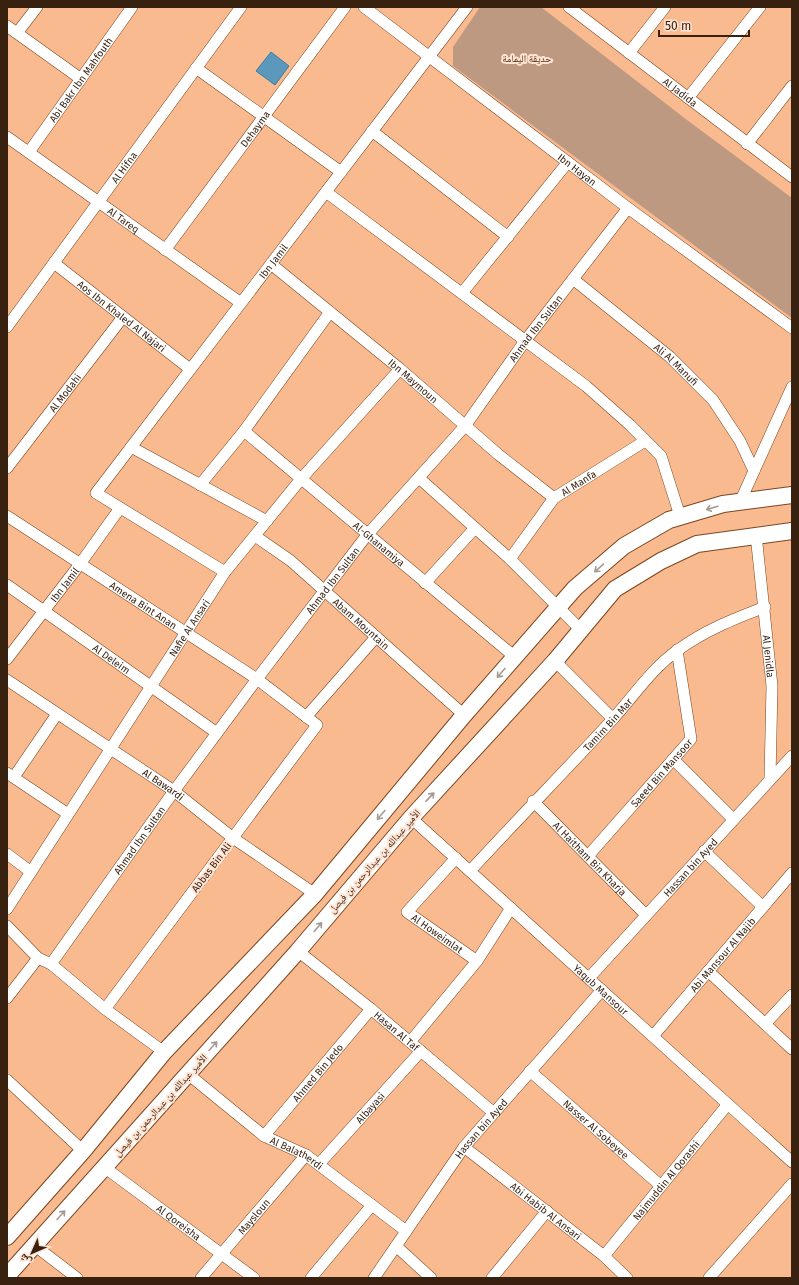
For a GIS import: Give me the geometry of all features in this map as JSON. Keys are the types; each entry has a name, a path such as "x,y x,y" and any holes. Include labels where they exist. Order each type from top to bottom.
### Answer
{"main road":[{"path":"10,1229 83,1151 164,1052 315,894 464,715 575,588 624,546 669,520 723,504 792,495"},
{"name":"الأمير عبدالله بن عبدالرحمن بن فيصل","path":"7,1276 298,951 411,818 554,661 615,589 661,561 697,544 792,531"}],"street":[{"path":"17,33 37,7"},
{"name":"Abi Bakr Ibn Mahfouth","path":"29,152 132,7"},
{"name":"Al Hifna","path":"7,327 241,7"},
{"name":"Dehayma","path":"166,250 345,7"},
{"name":"Ibn Hayan","path":"364,7 628,208 792,328"},
{"name":"Ibn Jamil","path":"225,572 96,493 467,7"},
{"name":"Al Jadida","path":"569,7 792,177"},
{"path":"629,53 664,7"},
{"path":"688,98 760,7"},
{"path":"7,26 81,79"},
{"path":"196,68 341,172"},
{"path":"747,144 792,86"},
{"path":"372,131 508,237"},
{"name":"Al Tareq","path":"7,137 241,303"},
{"path":"462,294 568,162"},
{"path":"326,192 586,386 661,456 680,516"},
{"name":"Ahmad Ibn Sultan","path":"51,964 174,791 257,679 325,592 367,535 465,426 525,341 628,208"},
{"name":"Aos Ibn Khaled Al Najari","path":"54,263 190,369"},
{"name":"Ibn Maymoun","path":"271,264 400,369 465,426 554,498"},
{"name":"Ali Al Manufi","path":"573,279 670,357 713,400 740,441 754,471"},
{"path":"200,485 244,431 330,312"},
{"name":"Al Modahi","path":"7,468 123,317"},
{"name":"Nafie Al Ansari","path":"7,908 225,572 301,480 400,369"},
{"path":"740,502 792,387"},
{"name":"Al-Ghanamiya","path":"244,431 514,657"},
{"name":"Al Manfa","path":"510,559 554,498 645,440"},
{"path":"131,447 267,521"},
{"path":"418,478 510,559 580,629"},
{"name":"Ibn Jamil","path":"7,659 80,564 120,508"},
{"name":"Amena Bint Anan","path":"7,516 257,679 317,725"},
{"path":"425,583 475,528"},
{"name":"Al Jenidla","path":"756,535 765,607 772,686 770,779"},
{"name":"Abam Mountain","path":"255,536 291,562 464,715"},
{"name":"Al Deleim","path":"7,585 217,732"},
{"name":"Tamim Bin Mar","path":"470,871 533,802 613,719 642,683 678,650 715,627 765,607"},
{"path":"306,716 376,637"},
{"name":"Saeed Bin Mansoor","path":"588,856 692,739 678,650"},
{"path":"554,661 613,719"},
{"name":"Al Bawardi","path":"7,680 174,791 233,838 315,894"},
{"path":"57,714 10,775 68,814"},
{"name":"Abbas Bin Ali","path":"105,1009 317,725"},
{"name":"Hassan bin Ayed","path":"589,978 792,756"},
{"path":"673,759 733,819"},
{"name":"Al Haitham Bin Kharja","path":"533,802 646,915"},
{"name":"Yaqub Mansour","path":"411,818 792,1162"},
{"path":"704,851 763,907"},
{"path":"7,854 31,872"},
{"name":"Al Howeimlat","path":"456,858 407,912 477,961"},
{"name":"Abi Mansour Al Najib","path":"653,1036 792,873"},
{"path":"410,1042 477,961 511,908"},
{"path":"7,926 38,958 51,964 105,1009 164,1052"},
{"name":"Hasan Al Taf","path":"298,951 371,1008 494,1113"},
{"path":"7,998 38,958"},
{"path":"708,971 792,1049"},
{"name":"Hassan bin Ayed","path":"374,1278 464,1147 602,990"},
{"path":"765,1024 792,995"},
{"name":"Ahmed Bin Jedo","path":"264,1136 371,1008"},
{"name":"Albayasi","path":"319,1164 421,1051"},
{"name":"Nasser Al Sobeyee","path":"530,1071 662,1186"},
{"name":"Al Balatherdi","path":"188,1074 264,1136 306,1155 406,1231"},
{"path":"7,1080 83,1151"},
{"name":"Najmuddin Al Qorashi","path":"604,1256 728,1104"},
{"name":"Abi Habib Al Ansari","path":"464,1147 604,1256 626,1278"},
{"name":"Maysloun","path":"201,1278 306,1155"},
{"name":"Al Qoreisha","path":"104,1167 254,1278"},
{"path":"709,1278 792,1184"},
{"path":"311,1278 372,1205"},
{"path":"492,1278 547,1211"},
{"path":"34,1245 76,1278"},
{"path":"396,1246 432,1278"}],"green space":[{"name":"حديقة اليمامة","path":"480,7 541,7 687,120 792,198 792,318 453,66 453,47"}],"building":[{"path":"271,52 289,66 275,85 256,71"}]}
